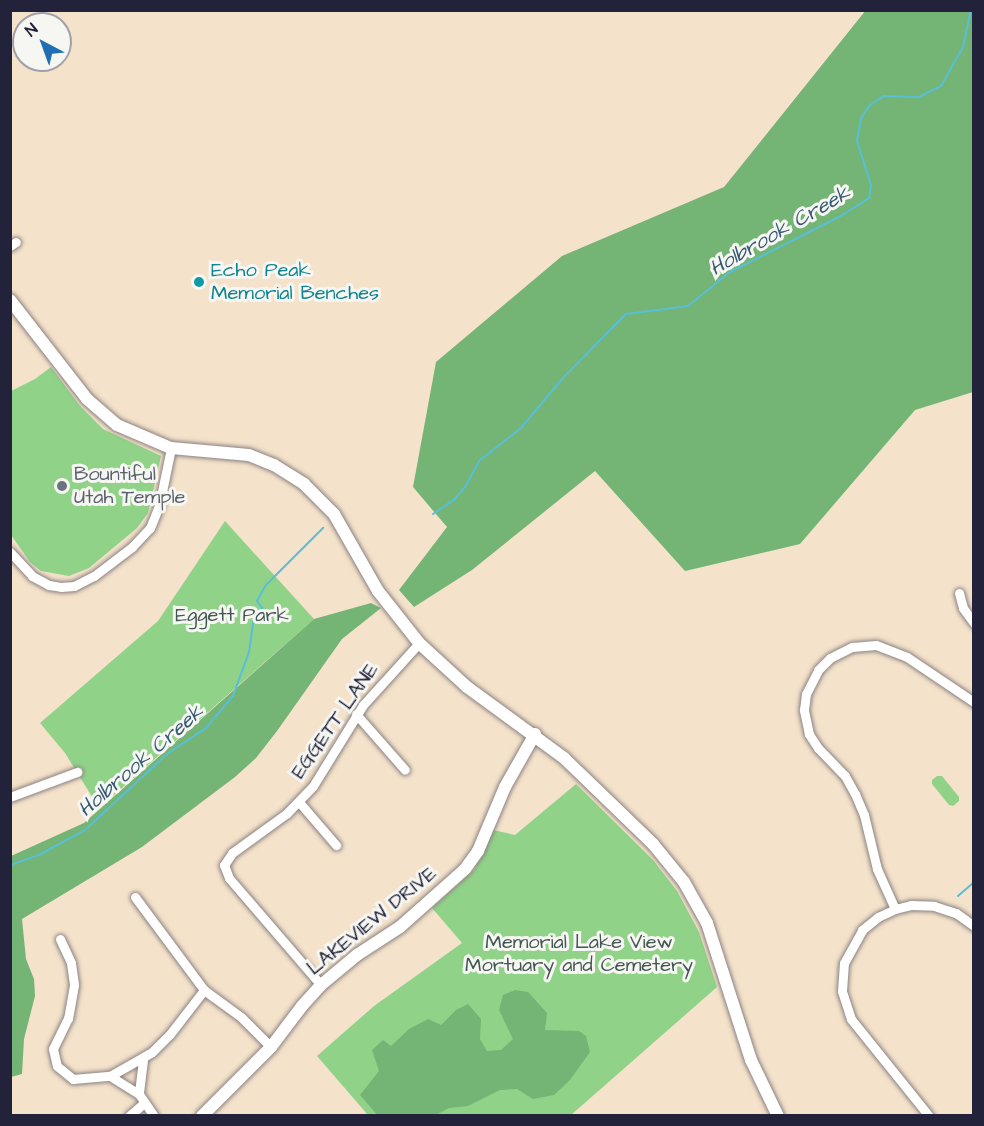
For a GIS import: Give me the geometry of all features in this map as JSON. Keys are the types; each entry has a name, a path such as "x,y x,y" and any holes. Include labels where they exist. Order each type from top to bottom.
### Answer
{"main road":[{"path":"10,300 62,369 96,409 130,433 171,448 249,455 274,465 304,484 334,514 378,591 419,643 467,687 535,734 564,758 648,838 684,882 713,937 751,1060 778,1116"},
{"name":"LAKEVIEW DRIVE","path":"209,1113 271,1047 321,985 357,955 409,919 465,869 478,850 505,787 535,734"}],"street":[{"path":"10,552 32,576 49,585 74,586 94,576 140,540 154,520 171,448"},
{"path":"958,592 963,608 974,623"},
{"name":"EGGETT LANE","path":"321,985 229,878 224,864 232,853 299,802 325,771 356,714 389,673 419,643"},
{"path":"895,909 874,860 866,825 855,794 845,776 818,748 809,734 804,710 806,694 818,670 830,658 843,650 868,645 886,647 908,657 974,702"},
{"path":"356,714 405,770"},
{"path":"10,797 77,772"},
{"path":"299,802 336,845"},
{"path":"135,897 204,990 241,1017 271,1047"},
{"path":"929,1116 880,1053 857,1029 843,999 843,971 853,942 872,921 895,909 919,905 942,908 962,916 974,926"},
{"path":"60,939 71,963 74,985 68,1018 52,1049 54,1061 60,1070 73,1079 110,1076 143,1060 170,1034 204,990"},
{"path":"139,1094 143,1060"},
{"path":"110,1076 139,1094 154,1116"},
{"path":"129,1116 144,1103"}],"green space":[{"path":"866,10 973,11 973,392 915,410 800,544 685,571 595,471 472,570 414,607 399,590 447,527 413,487 436,362 562,256 724,187"},
{"path":"51,367 80,406 103,429 161,456 148,513 137,528 89,568 69,576 41,571 30,562 11,535 11,391 35,379"},
{"name":"Eggett Park","path":"225,521 314,619 99,808 65,753 40,723 158,621"},
{"path":"371,603 381,608 342,639 256,758 235,777 142,847 22,919 26,959 34,979 35,996 24,1039 22,1074 11,1077 11,856 84,823 314,619"},
{"path":"937,776 942,776 959,797 959,801 953,806 949,805 932,784 932,780"},
{"name":"Memorial Lake View Mortuary and Cemetery","path":"576,784 653,860 677,891 699,932 717,987 571,1115 368,1115 317,1056 374,1006 462,943 432,908 474,870 493,830 515,835"},
{"path":"515,990 528,992 547,1013 545,1030 579,1031 586,1036 590,1052 570,1080 554,1095 533,1099 517,1089 500,1090 468,1106 449,1108 436,1115 378,1116 360,1095 379,1071 372,1050 383,1040 391,1046 409,1029 428,1019 441,1025 456,1010 468,1004 481,1019 480,1039 487,1051 501,1050 513,1039 499,1010 503,995"}],"waterway":[{"name":"Holbrook Creek","path":"433,514 454,500 465,487 480,460 520,429 563,378 626,314 688,306 730,272 839,217 869,198 871,185 857,141 861,118 869,106 884,96 919,97 941,86 963,47 971,10"},
{"name":"Holbrook Creek","path":"10,865 39,855 85,830 167,754 206,728 233,696 249,652 253,622 262,608 257,601 266,585 323,528"},
{"path":"958,896 974,882"}],"place":[{"name":"Echo Peak Memorial Benches","path":"199,282"},
{"name":"Bountiful Utah Temple","path":"62,486"}]}
